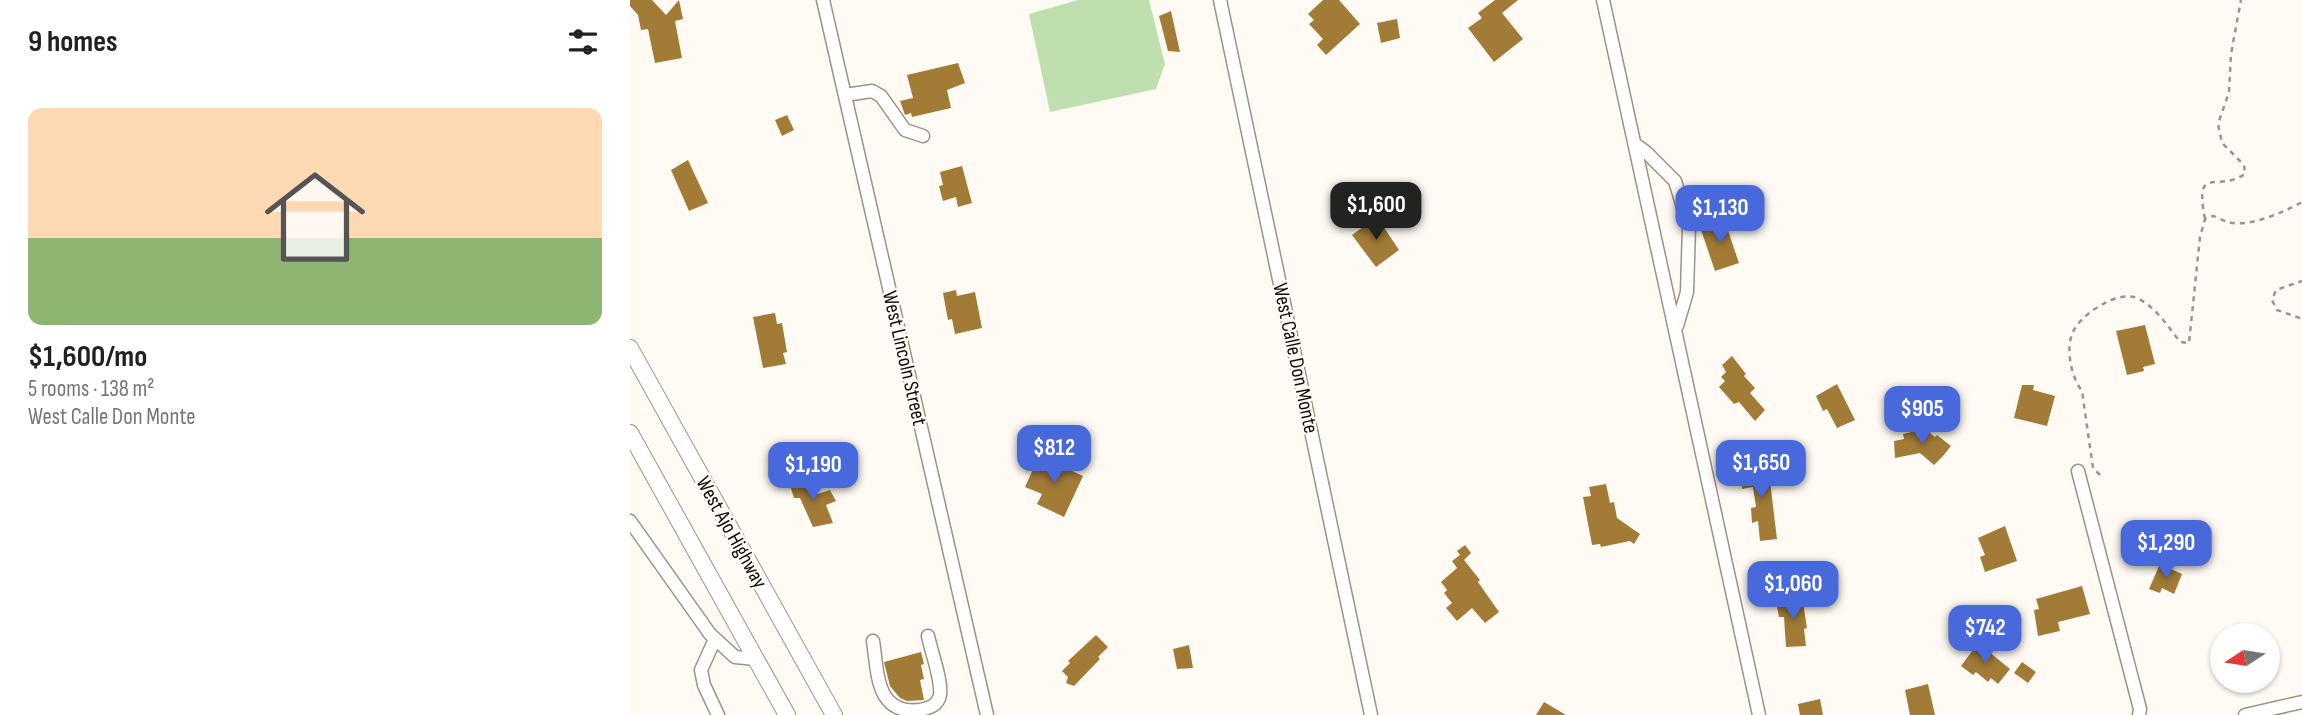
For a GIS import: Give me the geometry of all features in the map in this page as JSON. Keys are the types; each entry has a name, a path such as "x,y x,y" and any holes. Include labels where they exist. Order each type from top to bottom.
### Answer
{"main road":[{"name":"West Ajo Highway","path":"630,348 834,715"},
{"name":"West Ajo Highway","path":"630,433 787,715"}],"street":[{"name":"West Lincoln Street","path":"823,0 987,715"},
{"name":"West Calle Don Monte","path":"1220,0 1371,715"},
{"path":"1603,0 1759,715"},
{"path":"845,95 872,91 881,96 905,130 923,136"},
{"path":"1635,144 1675,181 1689,227 1687,292 1676,329"},
{"path":"2078,471 2140,709 2139,715"},
{"path":"630,521 715,639 735,657 756,659"},
{"path":"873,641 883,695 894,708 909,711 929,708 939,698 939,682 928,636"},
{"path":"715,639 701,670 704,685 718,715"},
{"path":"2245,715 2302,702"}],"path":[{"path":"2100,475 2093,468 2082,391 2072,366 2069,347 2073,331 2101,303 2120,296 2137,297 2159,314 2180,342 2189,343 2200,237 2205,219 2200,194 2204,185 2216,180 2238,179 2245,174 2244,164 2222,143 2218,124 2229,92 2231,54 2241,0"},
{"path":"2205,219 2213,216 2229,223 2257,220 2283,213 2302,201"},
{"path":"2300,318 2277,310 2272,300 2276,290 2302,281"}],"green space":[{"path":"1078,0 1149,0 1165,64 1156,89 1050,112 1029,14"}],"building":[{"path":"630,0 652,0 666,15 679,0 683,19 675,21 682,58 655,63 648,29 641,30 638,15 630,6"},
{"path":"1323,0 1339,0 1360,24 1326,55 1317,45 1323,39 1309,24 1314,20 1308,14"},
{"path":"1495,0 1518,0 1502,13 1523,39 1494,62 1468,28 1482,18 1478,13"},
{"path":"1171,11 1180,52 1168,51 1159,16"},
{"path":"1397,19 1400,38 1381,43 1377,23"},
{"path":"958,63 965,83 947,90 951,108 912,117 911,113 905,115 900,101 913,98 907,75"},
{"path":"787,115 794,130 782,136 775,120"},
{"path":"688,160 708,203 689,211 671,170"},
{"path":"962,166 972,203 958,207 956,197 943,201 939,186 943,185 940,172"},
{"path":"1377,217 1399,250 1376,267 1352,235"},
{"path":"1724,219 1739,263 1715,271 1700,227"},
{"path":"956,290 957,296 975,292 982,328 955,334 952,319 948,320 943,293"},
{"path":"775,313 777,324 782,323 787,352 783,353 786,364 763,368 753,317"},
{"path":"2145,325 2155,364 2143,367 2144,371 2127,375 2116,331"},
{"path":"1732,356 1755,388 1750,393 1765,410 1755,421 1739,402 1734,404 1719,387 1725,381 1721,377 1726,372 1722,365"},
{"path":"1837,384 1855,420 1837,428 1827,409 1823,411 1816,396"},
{"path":"2022,385 2034,385 2033,390 2055,396 2047,426 2014,418"},
{"path":"1924,429 1951,446 1934,465 1920,453 1895,458 1894,441 1904,439 1903,434"},
{"path":"1039,456 1083,476 1064,517 1037,504 1042,494 1025,487"},
{"path":"1768,465 1777,539 1760,541 1758,521 1752,523 1751,508 1756,507 1753,487 1742,489 1740,469"},
{"path":"809,478 814,495 830,490 836,501 826,505 833,523 813,527 800,498 794,498 789,482"},
{"path":"1606,484 1617,518 1640,534 1634,544 1630,541 1601,547 1600,544 1592,545 1583,497 1591,496 1589,487"},
{"path":"2005,526 2017,561 1985,572 1980,557 1985,555 1978,538"},
{"path":"1465,545 1471,553 1464,560 1457,551"},
{"path":"1460,555 1480,580 1478,582 1499,612 1485,623 1472,608 1457,621 1446,608 1452,603 1444,593 1447,590 1441,582 1457,568 1452,561"},
{"path":"2160,564 2182,574 2174,594 2162,588 2160,593 2149,589"},
{"path":"2082,586 2090,614 2058,622 2060,631 2038,636 2034,610 2039,609 2036,599"},
{"path":"1802,596 1807,628 1804,629 1806,646 1786,647 1784,617 1779,617 1776,602"},
{"path":"1096,635 1108,647 1074,686 1066,683 1068,677 1062,671 1070,663 1068,661"},
{"path":"1978,643 2010,669 1998,684 1991,678 1988,682 1976,672 1973,675 1961,666"},
{"path":"1189,645 1193,668 1177,669 1173,649"},
{"path":"921,652 924,679 920,680 924,700 907,701 900,698 890,686 884,662"},
{"path":"2022,662 2036,672 2028,683 2014,673"},
{"path":"1928,684 1935,715 1910,715 1905,690"},
{"path":"1820,699 1823,715 1800,715 1798,704"},
{"path":"1544,702 1566,715 1536,715"}]}
